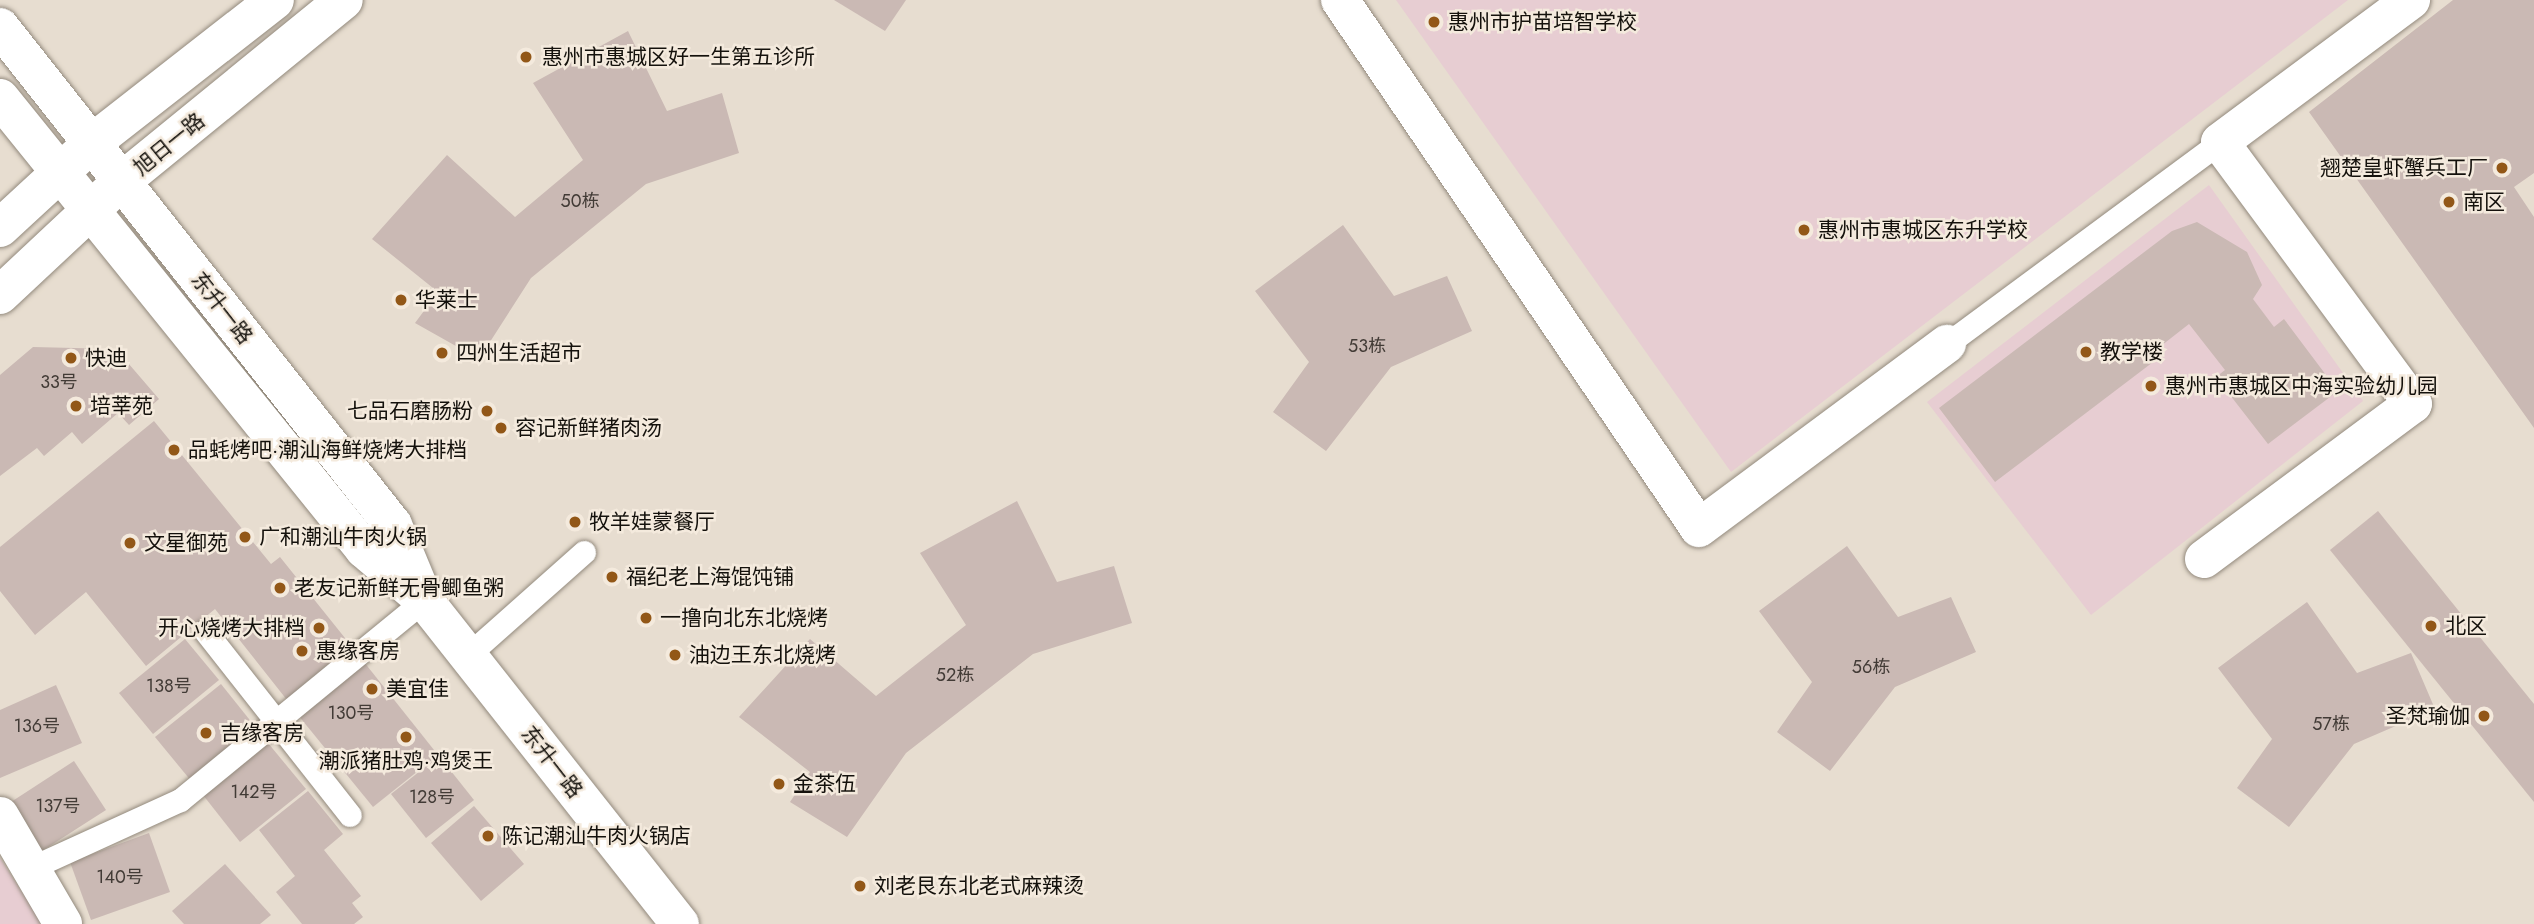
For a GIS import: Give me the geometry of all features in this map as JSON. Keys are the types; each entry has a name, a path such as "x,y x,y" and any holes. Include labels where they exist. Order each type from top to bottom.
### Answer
{"street":[{"path":"0,228 92,143 275,0"},
{"name":"旭日一路","path":"0,295 122,181 344,0"},
{"path":"1340,0 1699,528 1947,344"},
{"path":"2204,559 2413,404 2220,142 2411,0"},
{"name":"东升一路","path":"0,27 393,525 424,600"},
{"name":"东升一路","path":"0,97 364,549 424,600 680,924"},
{"path":"0,816 33,867 63,924"}],"lane":[{"path":"1947,344 2220,142"},
{"path":"468,655 584,552"},
{"path":"33,867 180,800 424,600"},
{"path":"205,631 350,815"}],"shaded area":[{"name":"惠州市惠城区东升学校","path":"1396,0 2348,0 1731,472"},
{"name":"惠州市惠城区中海实验幼儿园","path":"2209,185 2363,401 2091,615 1927,402"},
{"path":"0,858 43,924 0,924"}],"building":[{"path":"834,0 906,0 885,31"},
{"name":"南区","path":"2453,0 2534,0 2534,173 2514,187 2534,217 2534,428 2309,112"},
{"path":"628,31 667,111 722,93 739,153 646,184 531,278 479,359 415,323 438,292 372,239 447,155 515,217 583,160 533,83"},
{"name":"教学楼","path":"2197,222 2247,252 2262,285 2253,299 2274,327 2284,319 2338,391 2268,444 2216,377 2225,370 2189,324 2157,349 2161,356 1995,482 1939,408 2172,231"},
{"path":"1343,225 1394,296 1447,276 1472,331 1391,367 1326,451 1273,412 1309,362 1255,291"},
{"name":"培莘苑","path":"33,347 116,349 159,399 129,425 118,413 82,444 72,432 44,456 37,448 0,476 0,375"},
{"name":"文星御苑","path":"154,421 271,564 280,557 353,648 287,700 215,609 146,666 86,592 35,635 0,591 0,547"},
{"path":"1017,501 1057,582 1114,566 1132,623 1033,654 906,753 847,837 790,802 810,772 739,717 810,639 876,696 966,625 920,553"},
{"name":"北区","path":"2378,511 2534,704 2534,802 2330,550"},
{"path":"1847,546 1898,617 1951,597 1976,652 1895,687 1830,771 1777,732 1812,682 1759,611"},
{"path":"2307,602 2357,673 2411,653 2435,709 2354,744 2289,827 2237,788 2272,739 2218,668"},
{"path":"185,639 219,680 153,734 119,693"},
{"path":"364,662 438,755 373,807 298,715"},
{"name":"吉缘客房","path":"221,684 257,729 192,782 155,737"},
{"path":"56,685 82,743 0,778 0,710"},
{"path":"268,743 306,789 240,842 203,795"},
{"path":"439,756 474,800 426,838 391,794"},
{"path":"74,761 106,810 42,851 11,802"},
{"path":"308,791 343,834 324,850 361,896 352,903 363,917 354,924 302,924 276,892 295,876 259,830"},
{"path":"474,806 524,864 481,901 431,843"},
{"path":"149,833 170,892 91,920 70,862"},
{"path":"225,864 271,915 260,924 184,924 172,911"}],"place":[{"name":"惠州市护苗培智学校","path":"1434,22"},
{"name":"惠州市惠城区好一生第五诊所","path":"526,57"},
{"name":"翘楚皇虾蟹兵工厂","path":"2502,168"},
{"name":"南区","path":"2449,202"},
{"name":"惠州市惠城区东升学校","path":"1804,230"},
{"name":"华莱士","path":"401,300"},
{"name":"教学楼","path":"2086,352"},
{"name":"四州生活超市","path":"442,353"},
{"name":"快迪","path":"71,358"},
{"name":"惠州市惠城区中海实验幼儿园","path":"2151,386"},
{"name":"培莘苑","path":"76,406"},
{"name":"七品石磨肠粉","path":"487,411"},
{"name":"容记新鲜猪肉汤","path":"501,428"},
{"name":"品蚝烤吧·潮汕海鲜烧烤大排档","path":"174,450"},
{"name":"牧羊娃蒙餐厅","path":"575,522"},
{"name":"广和潮汕牛肉火锅","path":"245,537"},
{"name":"文星御苑","path":"130,543"},
{"name":"福纪老上海馄饨铺","path":"612,577"},
{"name":"老友记新鲜无骨鲫鱼粥","path":"280,588"},
{"name":"一撸向北东北烧烤","path":"646,618"},
{"name":"北区","path":"2431,626"},
{"name":"开心烧烤大排档","path":"319,628"},
{"name":"惠缘客房","path":"302,651"},
{"name":"油边王东北烧烤","path":"675,655"},
{"name":"美宜佳","path":"372,689"},
{"name":"圣梵瑜伽","path":"2484,716"},
{"name":"吉缘客房","path":"206,733"},
{"name":"潮派猪肚鸡·鸡煲王","path":"406,737"},
{"name":"金茶伍","path":"779,784"},
{"name":"陈记潮汕牛肉火锅店","path":"488,836"},
{"name":"刘老艮东北老式麻辣烫","path":"860,886"}]}
